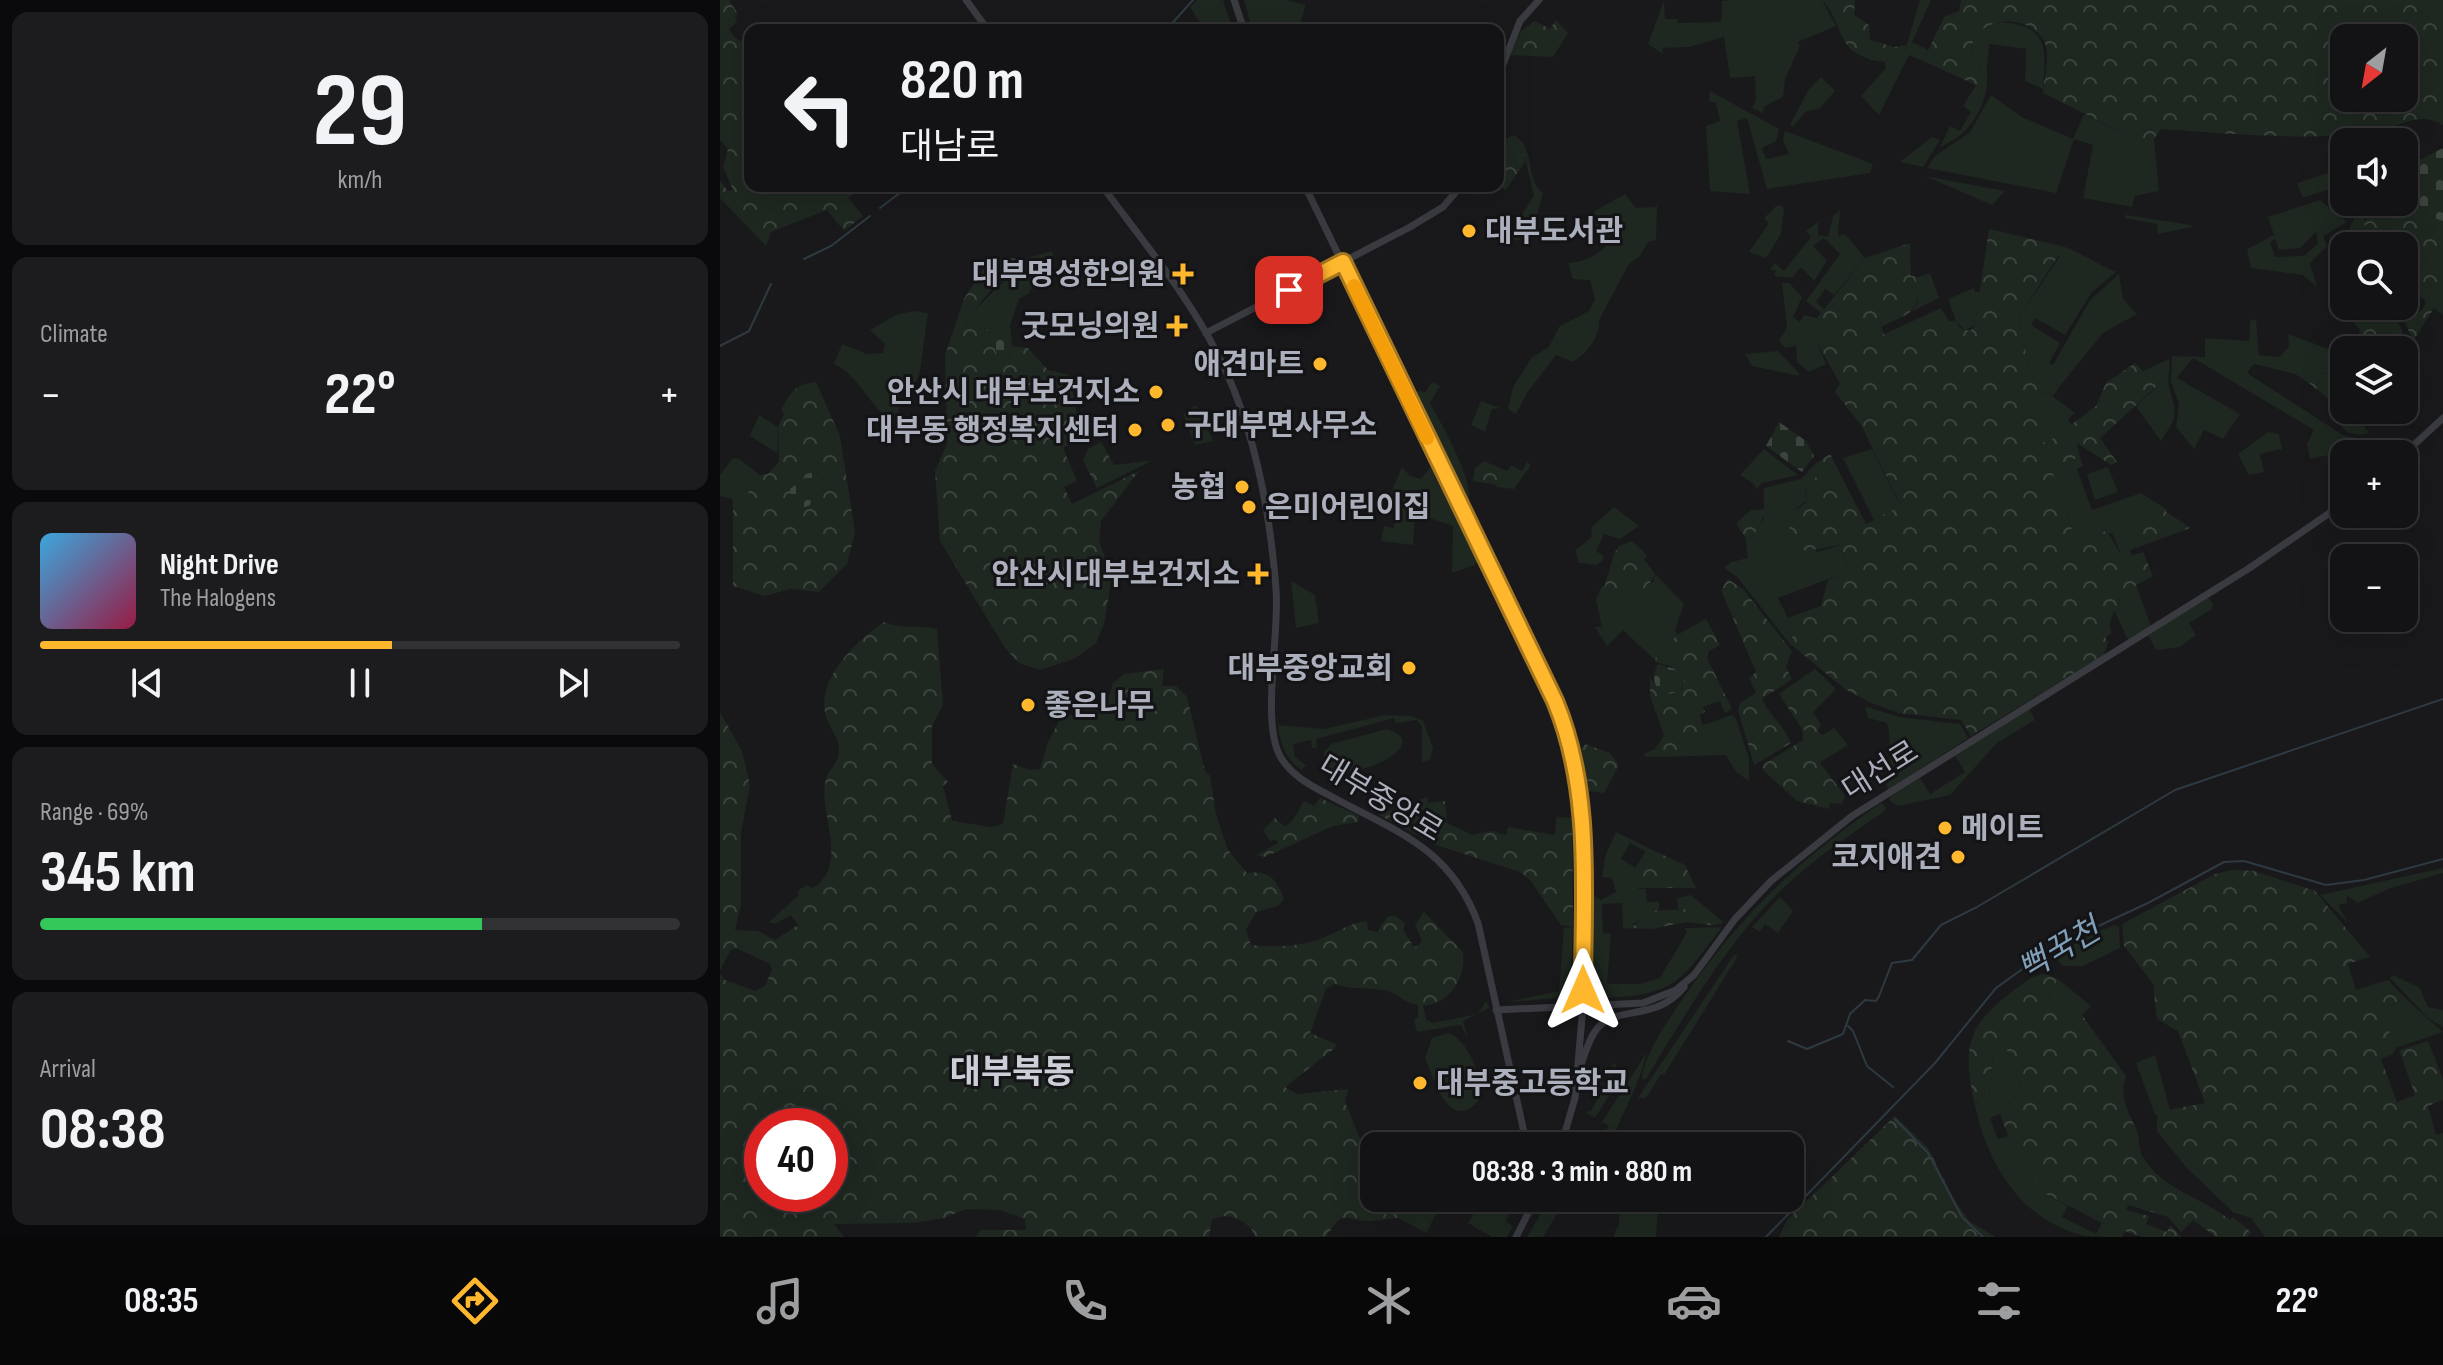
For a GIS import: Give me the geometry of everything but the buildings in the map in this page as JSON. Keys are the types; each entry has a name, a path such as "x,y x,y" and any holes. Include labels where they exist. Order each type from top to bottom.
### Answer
{"street":[{"path":"966,0 984,24"},
{"path":"1234,0 1242,24"},
{"path":"1504,62 1520,21 1539,0"},
{"name":"대부중앙로","path":"1106,192 1206,333 1241,408 1271,550 1277,607 1272,729 1278,751 1289,768 1311,785 1415,840 1444,865 1465,893 1478,923 1524,1132"},
{"path":"1308,192 1565,728 1575,764 1581,810 1583,1006 1579,1070 1566,1132"},
{"path":"1206,333 1434,213 1455,192"},
{"path":"2418,441 2443,418"},
{"path":"2436,425 2443,432"},
{"name":"대선로","path":"1583,1006 1651,1001 1668,994 1694,975 1735,919 1771,881 1852,816 2251,567 2330,513"},
{"path":"1579,1070 1598,1027 1615,1017 1661,1008 1678,995 1694,975"},
{"path":"1496,1010 1583,1006"},
{"path":"1516,1237 1529,1212"}],"green space":[{"path":"720,0 729,0 738,14 735,16 737,22 729,29 735,38 744,42 744,192 856,192 848,198 863,216 844,231 827,210 771,232 766,246 720,198 720,181 728,191 733,190 723,167 728,149 720,140"},
{"path":"1197,0 1223,0 1231,24 1201,24 1190,7"},
{"path":"1244,0 1286,0 1306,5 1300,24 1250,24"},
{"path":"1664,0 1665,19 1677,19 1678,23 1721,22 1722,1 1822,0 1836,26 1798,42 1800,46 1785,79 1783,97 1765,106 1762,113 1752,108 1756,100 1755,76 1730,78 1724,37 1689,47 1662,48 1663,54 1648,44"},
{"path":"1822,0 1855,0 1854,15 1869,25 1870,40 1894,47 1907,45 1905,51 1885,62 1856,53 1843,39"},
{"path":"1920,0 1931,0 1912,42 1928,50 1923,61 1909,55 1879,115 1861,96 1886,68 1885,62 1905,51"},
{"path":"1961,0 2443,0 2443,125 2424,119 2390,128 2330,128 2330,135 2316,136 2161,129 2154,139 2131,137 2043,93 2046,46 2036,31 2025,24 1999,22 1987,26 1978,34 1972,45 1972,59 1987,67 1987,85 1976,85 1923,61 1944,17 1959,11"},
{"path":"1556,20 1568,33 1553,57 1510,55 1521,31 1535,21 1550,29"},
{"path":"1993,22 2024,26 2040,39 2044,59 2043,89 2025,81 2026,49 1989,44 1987,67 1972,59 1976,37"},
{"path":"1821,77 1835,91 1819,109 1806,111 1793,127 1790,125 1809,89"},
{"path":"1976,85 1987,85 1977,114 1966,130 1940,147 1950,126 1960,131 1971,112 1963,106"},
{"path":"1710,91 1779,129 1776,141 1762,148 1766,159 1789,154 1783,141 1785,131 1873,164 1870,173 1767,189 1747,118 1737,121 1750,194 1710,191 1706,126 1720,121 1716,103 1709,101"},
{"path":"1991,95 2022,117 2073,139 2084,114 2131,137 2154,139 2159,191 2135,196 2132,207 2083,198 2093,145 2074,139 2056,193 1927,168 1935,156 1970,132"},
{"path":"1514,135 1521,141 1526,148 1534,180 1543,193 1532,234 1516,241 1509,236 1534,195 1523,151 1504,154 1504,140"},
{"path":"1932,137 1940,140 1923,167 1900,162"},
{"path":"2443,148 2443,221 2418,210 2418,160"},
{"path":"1523,151 1525,162 1506,190 1504,189 1504,154"},
{"path":"2330,172 2330,189 2303,198 2297,183"},
{"path":"1925,176 2005,191 1992,205"},
{"path":"1625,194 1636,208 1657,205 1656,240 1648,242 1640,256 1629,264 1599,320 1595,338 1583,354 1573,362 1556,355 1527,393 1516,414 1508,409 1513,387 1532,357 1549,347 1559,327 1589,311 1595,299 1590,280 1573,279 1568,263 1589,258 1616,235 1614,228 1593,225 1595,211"},
{"path":"2320,200 2330,208 2330,216 2340,216 2347,222 2323,236 2327,246 2310,263 2317,287 2303,275 2251,268 2247,249 2274,235 2268,217","holes":["2316,232 2318,243 2304,256 2275,257 2270,242 2275,239 2279,250 2300,248"]},
{"path":"1781,205 1784,209 1781,234 1766,258 1749,252 1769,223 1764,218"},
{"path":"2418,209 2443,221 2443,315 2434,308 2416,336 2411,336 2403,320 2418,320 2418,312 2426,302 2418,294 2418,232 2369,232 2364,224 2368,216 2418,216"},
{"path":"1840,210 1838,236 1845,234 1865,258 1834,295 1825,289 1816,302 1824,309 1821,313 1806,301 1840,254 1824,238 1813,246 1827,261 1814,281 1801,267 1792,278 1774,276 1776,271 1770,269 1775,263 1784,271 1811,237 1806,231 1818,222 1818,235 1828,237 1833,216"},
{"path":"2125,215 2192,227 2158,234 2157,224 2125,218"},
{"path":"2356,216 2367,216 2365,219 2370,232 2348,232"},
{"path":"1989,229 2053,244 2060,253 2019,317 2029,368 2060,386 2053,396 2047,392 2039,393 2040,441 2047,443 2096,406 2106,383 2135,363 2157,386 2100,438 2117,462 2111,465 2077,443 2080,457 2051,468 2076,541 2107,531 2123,558 2143,552 2153,576 2129,590 2120,600 2109,626 2112,633 2105,637 2108,642 2104,655 1971,736 1961,720 1899,713 1871,703 1845,689 1789,643 1795,632 1787,618 1821,606 1828,580 1842,574 1847,566 1841,545 1806,551 1799,547 1786,521 1789,514 1807,502 1806,487 1818,475 1815,464 1830,454 1866,524 1901,506 1861,425 1835,392 1840,384 1817,342 1817,318 1865,258 1910,243 1911,276 1915,276 1918,298 1907,314 1881,327 1889,346 1949,321 1956,321 1960,328 1970,331 1975,325"},
{"path":"2053,244 2116,272 2092,292 2065,335 2035,318 2031,325 2060,343 2049,363 2053,365 2090,300 2119,274 2123,299 2137,314 2103,333 2060,386 2029,368 2019,317 2060,256"},
{"path":"1052,251 1053,256 1044,269 1018,272 1002,280 981,302 966,326 987,329 1001,358 1009,359 1012,346 1028,348 1048,370 1069,375 1078,419 1089,416 1091,430 1063,448 1077,481 1064,487 1072,504 1139,471 1101,521 1099,541 1112,576 1104,624 1096,643 1074,659 1040,670 1019,663 1005,648 940,541 935,471 947,444 945,355 964,299 987,263 999,258 1023,259"},
{"path":"1044,269 1029,293 1019,299 1010,325 987,329 966,327 973,312 1009,276"},
{"path":"1930,273 1939,298 1913,311 1918,302 1915,278"},
{"path":"1782,283 1789,283 1802,297 1793,317 1800,322 1804,315 1817,318 1817,342 1826,364 1809,372 1797,362 1796,346 1785,348 1779,341 1787,327"},
{"path":"1974,288 1975,292 1980,292 1975,325 1965,330 1956,321 1948,299"},
{"path":"1941,308 1949,321 1889,347 1884,334"},
{"path":"914,311 928,313 920,371 913,390 899,390 898,426 881,413 852,377 834,364 842,344 867,354 883,353 885,344 870,330 896,315"},
{"path":"2256,319 2259,355 2280,357 2289,346 2288,334 2330,350 2330,374 2313,373 2309,383 2295,374 2254,364 2247,373 2343,435 2365,440 2330,440 2330,455 2310,459 2307,444 2314,430 2193,358 2177,378 2240,414 2223,439 2204,430 2194,449 2176,427 2179,404 2171,382 2172,356 2205,357 2205,338 2249,341 2250,321"},
{"path":"2352,320 2396,320 2404,336 2359,336 2360,330"},
{"path":"1010,325 1013,354 1006,360 997,355 987,329"},
{"path":"1778,351 1799,376 1752,366 1745,354"},
{"path":"2169,359 2169,383 2175,414 2161,441 2136,406 2157,387 2143,371"},
{"path":"2313,373 2330,374 2330,402 2329,400 2309,383"},
{"path":"816,382 840,436 855,532 847,564 819,592 790,589 765,596 733,586 733,503 742,502 760,475 768,474 779,462 778,427 784,414 781,410 794,390"},
{"path":"1432,382 1440,386 1430,403 1462,467 1469,503 1416,393 1420,390 1425,393"},
{"path":"2047,392 2075,413 2068,419 2072,425 2047,443 2039,441 2039,393"},
{"path":"1481,401 1500,408 1492,409 1485,432 1471,425"},
{"path":"1196,405 1213,441 1195,445 1183,414"},
{"path":"759,415 778,427 777,453 750,436"},
{"path":"1779,422 1806,441 1814,456 1802,472 1766,446"},
{"path":"2364,424 2369,433 2350,433 2341,425"},
{"path":"2268,432 2279,434 2282,449 2260,454 2264,472 2249,475 2238,454"},
{"path":"1101,442 1114,465 1151,461 1097,488 1083,460 1088,449"},
{"path":"1764,449 1798,475 1762,483 1756,489 1754,484 1740,475"},
{"path":"1872,449 1901,507 1874,520 1843,458"},
{"path":"2080,457 2083,466 2077,469 2092,510 2141,493 2168,510 2128,522 2136,548 2130,550 2132,555 2123,559 2112,533 2076,541 2051,468"},
{"path":"733,458 760,475 742,503 733,503 732,499 720,496 720,475"},
{"path":"1484,461 1500,468 1504,476 1499,485 1473,481 1475,468"},
{"path":"1527,462 1531,465 1514,489 1495,487 1504,476 1500,468 1507,471 1511,465 1522,471"},
{"path":"1815,464 1818,475 1805,491 1808,500 1795,509 1817,552 1841,545 1847,567 1842,574 1778,598 1795,632 1789,643 1738,578 1724,568 1731,562 1748,558 1745,537 1759,527 1764,516 1764,488 1801,479"},
{"path":"1402,467 1410,476 1421,479 1430,467 1477,561 1475,565 1452,573 1453,526 1415,513 1413,545 1381,541 1384,526 1393,528 1398,515 1384,509"},
{"path":"2108,467 2118,492 2095,500 2087,474"},
{"path":"813,472 818,474 810,505 798,510 791,507 790,489"},
{"path":"1614,507 1639,526 1620,539 1604,534 1596,551 1604,556 1602,561 1596,565 1579,563 1575,550 1591,538 1592,527"},
{"path":"1765,509 1759,530 1745,537 1736,523 1751,510"},
{"path":"2164,510 2190,528 2136,548 2127,522"},
{"path":"1632,541 1647,555 1644,559 1655,574 1645,592 1636,594 1604,588 1614,554 1619,546"},
{"path":"1655,574 1684,604 1675,630 1677,635 1655,660 1623,630 1607,646 1595,627 1602,627 1596,600 1602,586 1636,594 1653,582"},
{"path":"1728,579 1743,589 1792,651 1786,667 1792,679 1762,699 1791,743 1754,765 1738,710 1740,703 1756,693 1749,678 1756,672 1721,590"},
{"path":"1291,581 1315,595 1319,623 1296,628"},
{"path":"2136,585 2151,626 2128,640 2114,610 2127,588"},
{"path":"2208,598 2213,603 2212,609 2189,623 2196,635 2180,647 2156,650 2148,635"},
{"path":"1706,619 1720,645 1709,651 1707,658 1732,709 1725,713 1720,701 1703,707 1705,712 1700,715 1705,737 1697,756 1645,757 1644,754 1655,749 1664,735 1650,696 1650,677 1655,685 1673,695 1683,688 1671,666 1655,662 1656,656 1677,635"},
{"path":"884,622 937,629 943,705 932,726 932,764 948,782 943,786 952,821 991,827 1003,824 1013,764 1030,770 1040,769 1048,742 1063,714 1075,715 1082,706 1108,701 1113,683 1124,674 1164,669 1162,686 1176,686 1187,697 1228,850 1247,873 1271,877 1284,899 1278,906 1256,912 1246,930 1251,945 1304,944 1367,921 1368,930 1377,932 1387,917 1394,915 1405,923 1403,930 1414,947 1422,940 1415,925 1424,912 1463,952 1462,972 1453,990 1446,997 1428,1005 1412,1004 1383,990 1334,984 1326,989 1310,1033 1336,1044 1335,1048 1285,1087 1297,1094 1348,1089 1345,1102 1360,1139 1360,1212 1402,1212 1398,1218 1373,1221 1342,1219 1326,1237 1256,1237 1243,1222 1225,1216 1212,1220 1209,1237 976,1237 981,1230 1026,1230 1025,1219 1000,1210 966,1209 944,1218 913,1223 834,1224 844,1237 720,1237 720,974 725,980 755,991 765,986 772,970 770,964 736,948 731,950 720,970 720,712 742,751 750,785 741,832 741,904 735,930 758,931 775,940 798,925 791,915 775,924 769,922 799,895 797,891 807,885 813,888 824,878 829,866 831,840 825,784 839,751 824,702 832,675 862,639"},
{"path":"1658,664 1674,669 1683,676 1685,681 1679,693 1665,694 1655,684"},
{"path":"1815,669 1836,689 1813,712 1821,725 1817,732 1810,733 1802,729 1779,694"},
{"path":"1865,708 1899,717 1960,724 1968,738 1888,790 1885,780 1891,777 1887,723 1868,718"},
{"path":"2029,709 2035,720 1997,743 1950,795 1898,806 1890,801 1890,797 1920,778 1930,794 1965,772 1955,756"},
{"path":"1385,715 1412,716 1423,721 1433,748 1430,759 1422,763 1422,726 1417,720 1396,723 1394,718 1316,739 1317,748 1312,748 1311,740 1293,744 1295,757 1306,765 1302,770 1292,761 1280,739 1278,725 1324,729"},
{"path":"1732,715 1749,758 1749,781 1736,772 1726,755 1697,756 1703,725"},
{"path":"1834,728 1848,745 1819,763 1803,740 1802,729 1810,733 1818,730 1822,735"},
{"path":"1387,729 1400,736 1402,745 1382,762 1349,771 1334,771 1324,765 1324,752 1331,744"},
{"path":"1803,740 1845,796 1842,804 1830,803 1829,809 1797,801 1762,769 1764,764"},
{"path":"1585,744 1610,753 1619,765 1604,793 1588,791 1581,749"},
{"path":"1427,797 1428,803 1445,801 1447,823 1472,835 1491,831 1506,835 1508,827 1555,835 1557,817 1572,818 1573,927 1561,925 1530,880 1520,872 1436,845 1379,815"},
{"path":"1320,798 1359,816 1358,822 1333,826 1265,857 1257,855 1278,843 1276,839 1270,841 1263,830 1275,818 1285,827 1304,801 1314,806"},
{"path":"1881,803 1886,808 1884,812 1815,861 1758,915 1706,982 1646,1079 1642,1079 1651,1050 1668,1020 1724,944 1794,870"},
{"path":"1616,832 1648,848 1646,852 1630,843 1621,859 1636,868 1628,879 1639,889 1646,889 1647,902 1659,902 1659,910 1633,924 1634,929 1623,928 1622,903 1602,904 1603,933 1611,934 1607,984 1640,984 1660,978 1687,932 1684,928 1722,927 1675,982 1648,993 1605,998 1593,986 1592,895 1601,900 1616,892 1612,878 1602,877 1605,857"},
{"path":"1648,848 1685,865 1696,888 1634,888 1628,879"},
{"path":"2443,868 2443,873 2388,889 2358,903 2347,896 2347,903 2338,905 2348,923 2320,895"},
{"path":"2232,870 2254,871 2315,891 2370,957 2348,964 2356,990 2388,980 2405,998 2380,1009 2396,1048 2393,1054 2381,1059 2397,1102 2415,1095 2399,1050 2428,1041 2443,1079 2443,1100 2428,1106 2436,1135 2443,1133 2443,1237 2265,1237 2251,1218 2233,1212 2186,1167 2157,1131 2157,1112 2205,1103 2178,1031 2157,1019 2153,984 2124,946 2122,924 2215,874"},
{"path":"1691,895 1724,923 1709,926 1685,909 1678,909 1677,898"},
{"path":"1780,897 1793,911 1778,933 1765,924 1760,932 1752,927"},
{"path":"1685,909 1708,917 1711,925 1686,922 1652,929 1631,928 1653,911"},
{"path":"2115,925 2119,927 2120,948 2083,966 2063,966 2054,956 2089,935"},
{"path":"1573,927 1570,997 1508,1002 1559,991 1564,928"},
{"path":"1734,955 1738,956 1664,1075 1661,1074 1646,1098 1638,1098"},
{"path":"2046,974 2058,979 2048,997 2052,1009 2070,1019 2082,1015 2126,1076 2123,1091 2125,1103 2137,1133 2140,1152 2152,1170 2230,1220 2233,1217 2252,1233 2247,1237 2216,1237 2193,1220 2181,1232 2168,1217 2128,1205 2126,1210 2149,1216 2146,1224 2167,1232 2170,1225 2182,1237 2142,1237 2102,1223 2046,1194 2008,1136 2000,1114 2022,1089 2004,1043 1997,1045 1993,1053 1989,1097 1980,1103 1974,1101 1969,1051 1978,1026 2013,991 2032,978"},
{"path":"2393,975 2420,988 2428,1007 2443,1010 2443,1027 2428,1018 2390,978"},
{"path":"2058,979 2091,1006 2082,1015 2070,1019 2052,1009 2048,997"},
{"path":"2405,998 2443,1032 2396,1048 2379,1009"},
{"path":"1486,1001 1489,1008 1478,1013"},
{"path":"1418,1005 1423,1005 1426,1019 1432,1023 1476,1014 1463,1021 1468,1039 1461,1025 1417,1032 1414,1020 1418,1017"},
{"path":"1448,1033 1468,1052 1480,1083 1478,1101 1468,1109 1459,1111 1444,1099 1425,1058 1432,1038"},
{"path":"2004,1043 2022,1089 2000,1114 1990,1118 1998,1139 2008,1136 2051,1197 2068,1206 2062,1217 2096,1234 2102,1223 2126,1230 2122,1237 2085,1236 2042,1217 2024,1203 1997,1167 1987,1146 1974,1101 1977,1103 1989,1097 1993,1053 1997,1045"},
{"path":"1647,1052 1615,1132 1605,1132 1609,1126 1602,1122"},
{"path":"2155,1055 2170,1110 2155,1115 2136,1063"},
{"path":"1614,1063 1617,1067 1611,1078 1614,1088 1595,1118 1585,1112 1592,1110"},
{"path":"1895,1116 1928,1148 1955,1201 1970,1222 1996,1237 1779,1237 1787,1220 1795,1212 1804,1212 1804,1204"},
{"path":"1402,1212 1436,1214 1426,1233 1398,1218"},
{"path":"1475,1212 1510,1212 1506,1222 1513,1226 1507,1237 1492,1237 1468,1223"},
{"path":"1542,1212 1558,1212 1543,1237 1527,1237"},
{"path":"1619,1212 1658,1212 1656,1237 1613,1237 1619,1225"}],"waterway":[{"path":"1171,24 1193,0"},
{"path":"880,208 901,192"},
{"path":"804,259 831,246 870,216"},
{"path":"720,346 749,331 771,284"},
{"path":"1788,1041 1807,1049 1843,1034 1850,1014 1865,1000 1876,1001 1892,963 1912,960 1941,925 2175,790 2443,699"},
{"name":"뻑꾹천","path":"1766,1237 1935,1063 1996,988 2053,947 2148,903 2224,862 2244,861 2326,885 2364,880 2443,859"},
{"path":"1848,1026 1867,1066 1893,1087"},
{"path":"1895,1119 1928,1153 1962,1217 1983,1237"}],"slow traffic":[{"path":"1354,286 1427,438"}],"place":[{"name":"대부도서관","path":"1469,231"},
{"name":"대부명성한의원","path":"1183,274"},
{"name":"굿모닝의원","path":"1177,326"},
{"name":"애견마트","path":"1320,364"},
{"name":"안산시 대부보건지소","path":"1156,392"},
{"name":"구대부면사무소","path":"1168,425"},
{"name":"대부동 행정복지센터","path":"1135,430"},
{"name":"농협","path":"1242,487"},
{"name":"은미어린이집","path":"1249,507"},
{"name":"안산시대부보건지소","path":"1258,574"},
{"name":"대부중앙교회","path":"1409,668"},
{"name":"좋은나무","path":"1028,705"},
{"name":"메이트","path":"1945,828"},
{"name":"코지애견","path":"1958,857"},
{"name":"대부중고등학교","path":"1420,1083"}],"district":[{"name":"대부북동","path":"1012,1071"}],"route":[{"path":"1289,290 1343,262 1555,701 1569,740 1580,796 1583,990"}]}
